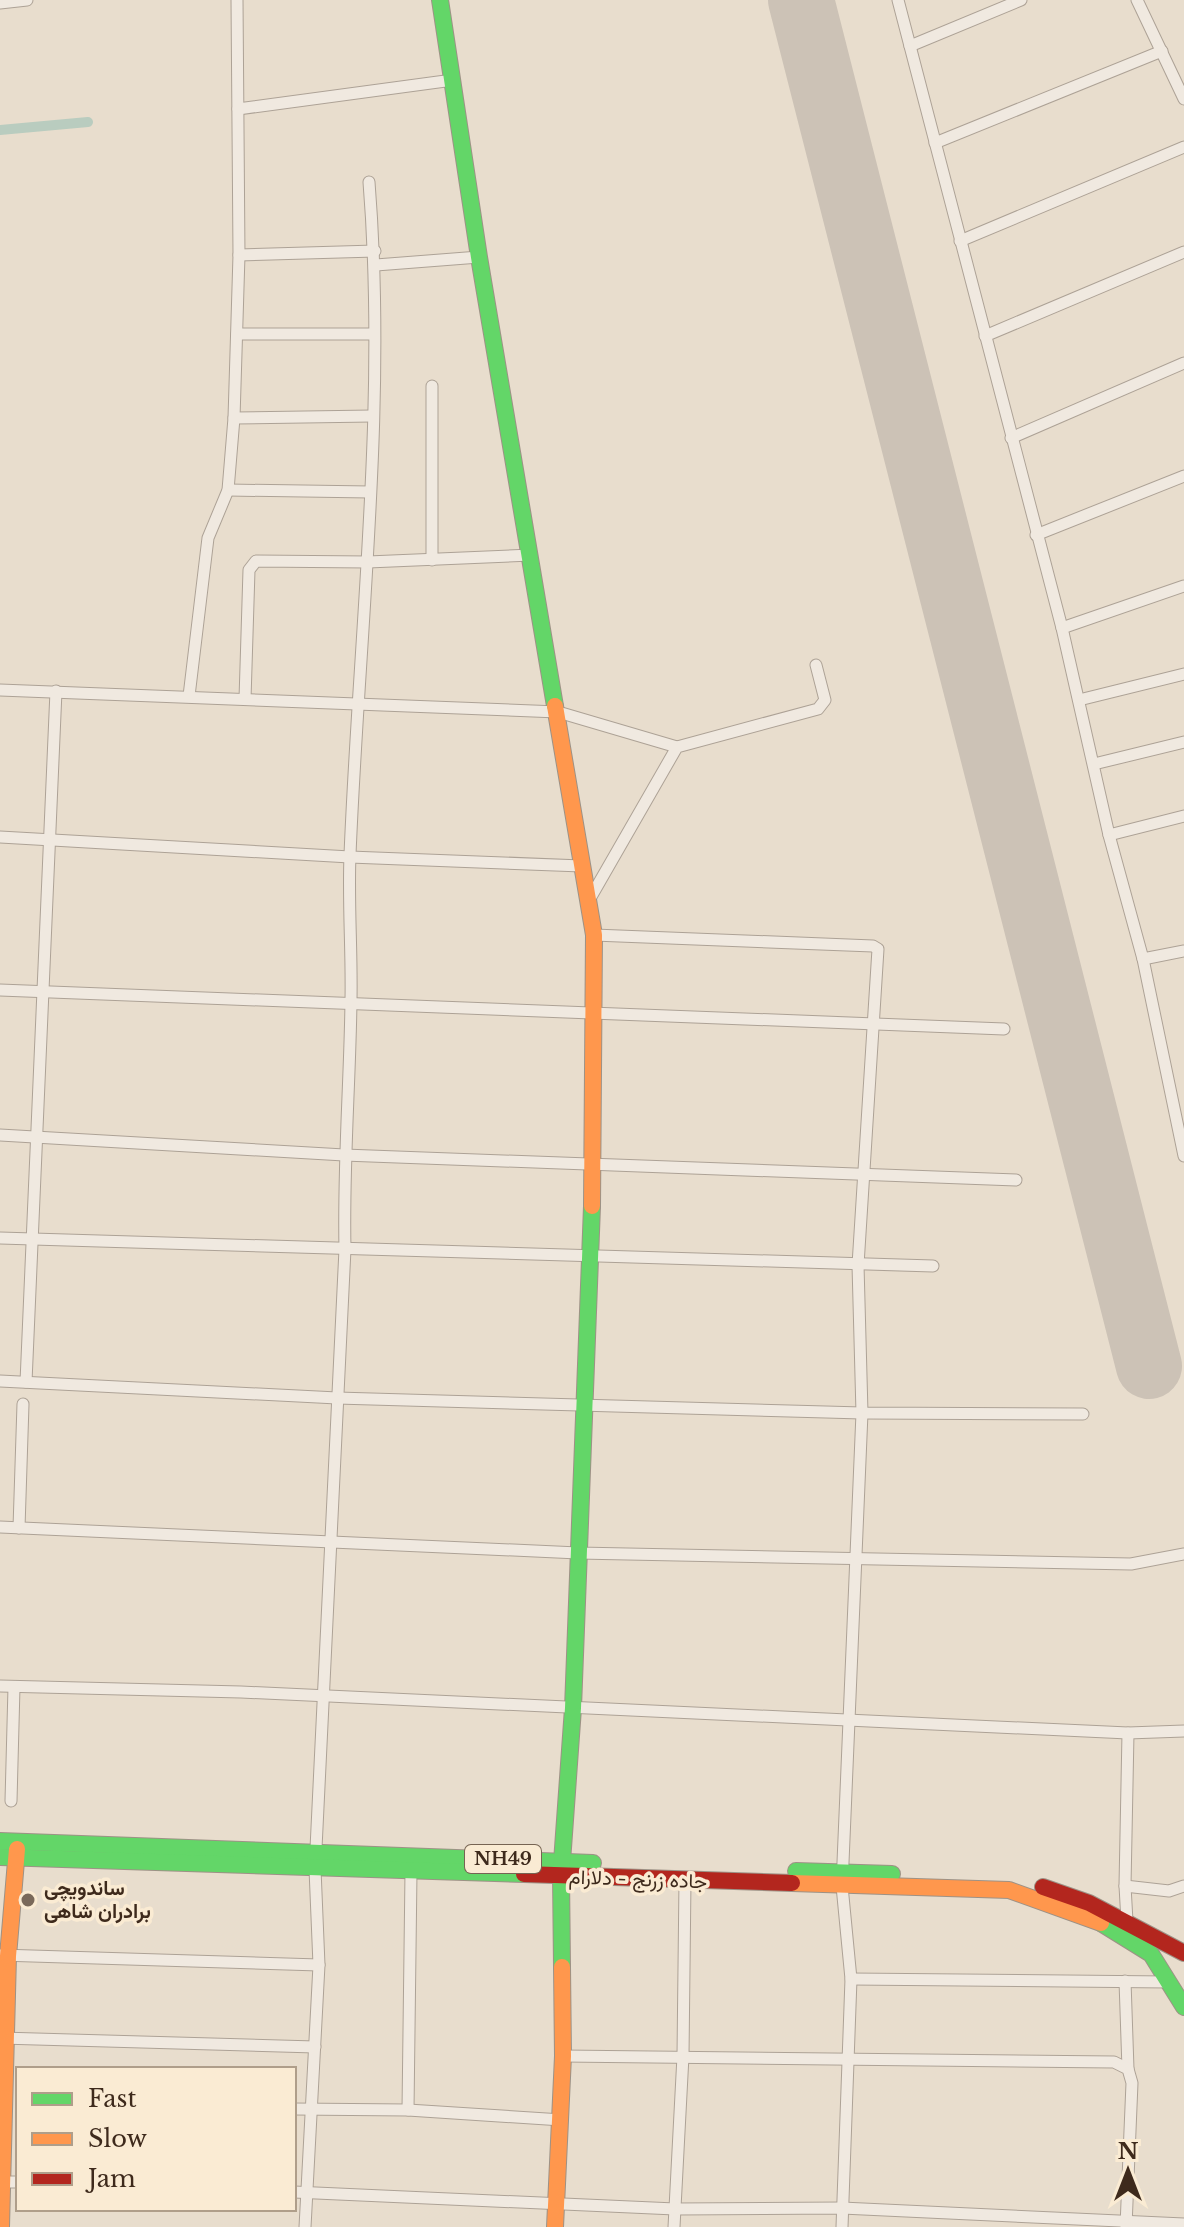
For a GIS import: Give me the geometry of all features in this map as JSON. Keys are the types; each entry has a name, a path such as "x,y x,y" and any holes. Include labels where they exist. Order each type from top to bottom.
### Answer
{"main road":[{"path":"440,0 479,257 594,935 590,1164 592,1256 573,1708 562,1869 562,2120 555,2227"},
{"path":"1,2227 7,2182 3,1951 7,1849"},
{"name":"جاده زرنج - دلارام","path":"7,1849 842,1879 1009,1890 1136,1942 1151,1955 1184,2007"},
{"name":"جاده زرنج - دلارام","path":"316,1860 411,1872 562,1869 685,1880 1005,1879 1053,1889 1127,1921 1184,1953"}],"street":[{"path":"0,3 27,0"},
{"path":"189,696 208,538 228,490 234,418 239,255 237,0"},
{"path":"898,0 1062,628 1109,835 1143,959 1184,1156"},
{"path":"910,46 1021,0"},
{"path":"1137,0 1184,99"},
{"path":"935,143 1162,51"},
{"path":"238,109 453,80"},
{"path":"960,241 1184,147"},
{"path":"305,2227 300,2192 311,2109 319,1965 316,1860 345,1249 344,1155 351,1002 350,857 368,562 376,265 369,182"},
{"path":"239,255 375,251"},
{"path":"985,336 1184,252"},
{"path":"376,265 479,257"},
{"path":"237,334 374,334"},
{"path":"1011,438 1184,363"},
{"path":"432,386 432,560"},
{"path":"234,418 372,416"},
{"path":"1036,535 1184,476"},
{"path":"228,490 370,492"},
{"path":"245,699 250,564 256,561 368,562 531,555"},
{"path":"1062,628 1184,586"},
{"path":"0,690 558,712 677,747 818,709 825,700 816,665"},
{"path":"1079,700 1184,674"},
{"path":"26,1382 56,691"},
{"path":"1094,764 1184,742"},
{"path":"588,902 677,747"},
{"path":"1109,835 1184,816"},
{"path":"0,837 350,857 582,866"},
{"path":"594,935 876,947 875,1021 858,1265 862,1413 842,1879 851,1979 842,2227"},
{"path":"1143,959 1184,951"},
{"path":"0,990 875,1021 1004,1029"},
{"path":"1170,1096 1184,1092"},
{"path":"0,1135 344,1155 1016,1180"},
{"path":"0,1238 933,1266"},
{"path":"0,1381 337,1398 862,1413 1083,1414"},
{"path":"19,1528 23,1404"},
{"path":"0,1527 578,1553 1131,1564 1184,1554"},
{"path":"0,1686 323,1696 1128,1733 1184,1731"},
{"path":"11,1801 14,1687"},
{"path":"1127,1921 1128,1733"},
{"path":"408,2110 411,1872"},
{"path":"674,2227 683,2056 685,1880"},
{"path":"1125,1886 1169,1891 1184,1886"},
{"path":"3,1951 319,1965"},
{"path":"851,1979 1168,1982"},
{"path":"1125,1981 1128,2069 1132,2083 1126,2224"},
{"path":"3,2038 315,2047"},
{"path":"563,2056 1114,2062 1128,2069"},
{"path":"296,2109 408,2110 562,2120"},
{"path":"300,2192 556,2201 675,2209 842,2208 1126,2224 1184,2224"}],"waterway":[{"path":"0,130 88,122"}],"runway":[{"path":"801,0 1149,1366"}],"traffic: fast":[{"path":"440,0 479,257 555,706"},
{"path":"562,1967 561,1876 573,1708 592,1206"},
{"path":"0,1841 593,1863"},
{"path":"0,1857 524,1874"},
{"path":"796,1871 892,1874"},
{"path":"1101,1923 1151,1954 1184,2007"}],"traffic: slow":[{"path":"555,706 594,935 592,1206"},
{"path":"1,2227 8,1956 17,1849"},
{"path":"792,1883 1009,1890 1101,1923"},
{"path":"555,2227 563,2056 562,1967"}],"traffic: jam":[{"path":"524,1874 792,1883"},
{"path":"1043,1887 1089,1903 1184,1953"}],"place":[{"name":"ساندویچی برادران شاهی","path":"28,1900"}]}
